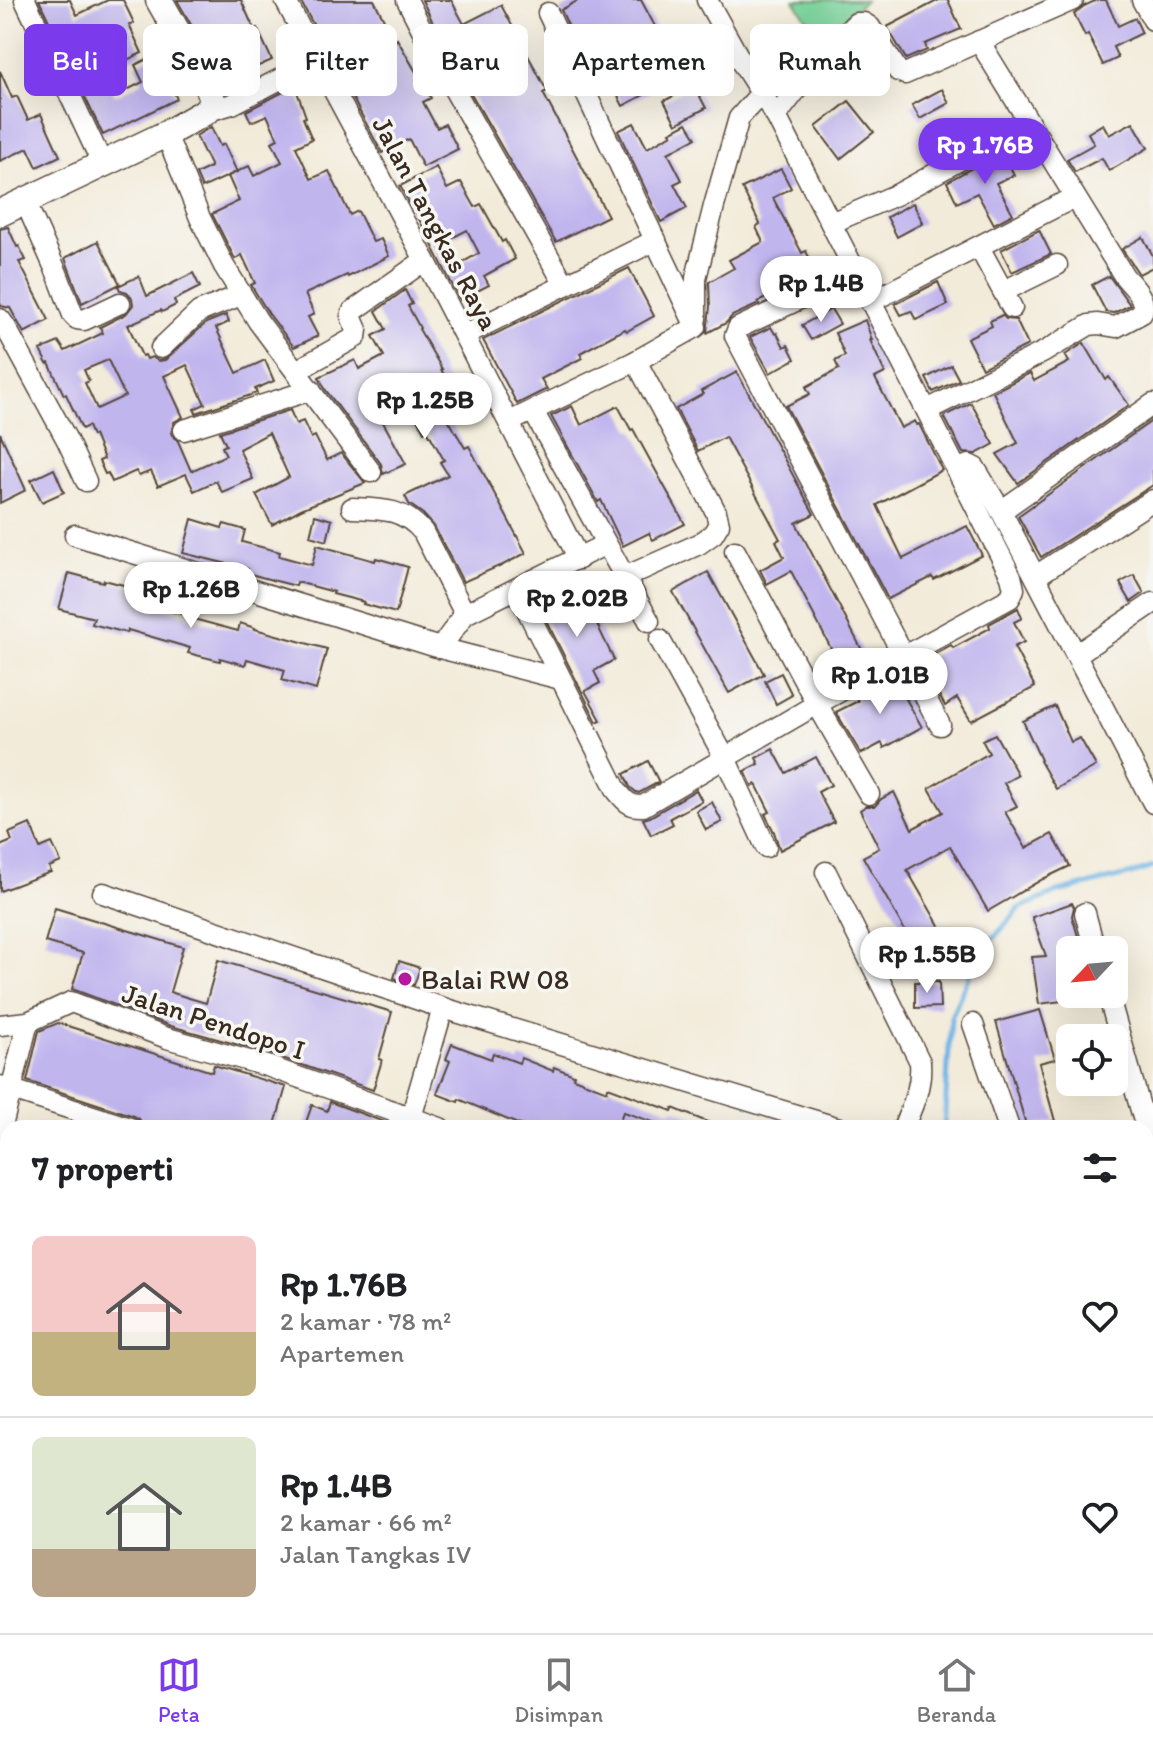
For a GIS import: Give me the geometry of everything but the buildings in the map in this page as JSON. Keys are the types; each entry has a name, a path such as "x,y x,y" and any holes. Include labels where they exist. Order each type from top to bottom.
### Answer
{"street":[{"path":"25,0 103,165"},
{"path":"0,213 166,134 211,107 209,88 159,0"},
{"name":"Jalan Tangkas Raya","path":"285,0 298,24"},
{"path":"407,0 438,61 565,285"},
{"path":"707,0 750,74"},
{"path":"776,116 822,57 856,23 870,27 898,71 905,74 1073,0"},
{"path":"1142,0 1153,20"},
{"path":"548,13 696,327"},
{"path":"927,410 1044,352 1089,325 1116,327 1142,313 1144,308 1141,296 1124,276 979,41"},
{"path":"205,112 232,104 276,81"},
{"name":"Jalan Tangkas Raya","path":"336,96 579,559"},
{"path":"696,327 696,278 714,206 739,118 758,96"},
{"path":"517,590 617,791 627,803 635,806 643,806 817,704 1010,598 1014,589 1011,576 776,116 763,96"},
{"path":"831,223 898,194 1029,122"},
{"path":"166,134 200,218 241,295 371,472"},
{"path":"25,201 73,315 84,320 120,303"},
{"path":"870,302 1065,202"},
{"path":"464,335 656,240"},
{"path":"979,247 1008,300 1057,265"},
{"path":"296,371 356,337 357,330 351,316 353,311 425,260"},
{"path":"855,273 738,328 735,336 940,725"},
{"path":"161,348 199,312 241,295"},
{"path":"0,319 67,440 86,481"},
{"path":"509,422 636,361 696,327"},
{"path":"625,577 699,544 713,534 719,524 716,512 636,361"},
{"path":"184,430 311,390"},
{"path":"1001,511 1153,404"},
{"path":"533,411 649,621"},
{"path":"956,469 969,465 975,468 1001,511 1153,803"},
{"path":"1036,576 1153,500"},
{"path":"352,508 386,509 415,523 423,532 465,614"},
{"path":"75,535 440,648 561,679"},
{"path":"440,648 465,614 606,544"},
{"path":"735,551 869,794"},
{"path":"1077,654 1150,611"},
{"path":"660,640 725,758 766,847"},
{"path":"826,872 920,1062 918,1092 906,1120"},
{"path":"103,893 443,1008 813,1120"},
{"path":"1085,913 1091,936"},
{"name":"Jalan Pendopo I","path":"0,1025 28,1022 71,1002 167,1038 267,1066 402,1120"},
{"path":"410,1120 443,1008"},
{"path":"1112,1008 1144,1120"},
{"path":"2,1120 5,1088 28,1022"},
{"path":"973,1024 1006,1120"},
{"path":"0,1066 5,1088"},
{"path":"5,1088 94,1120"}],"green space":[{"path":"794,0 865,0 840,24 810,24"}],"waterway":[{"path":"945,1120 951,1017 977,957 1020,908 1058,892 1153,867"}],"place":[{"name":"Balai RW 08","path":"405,979"}]}
